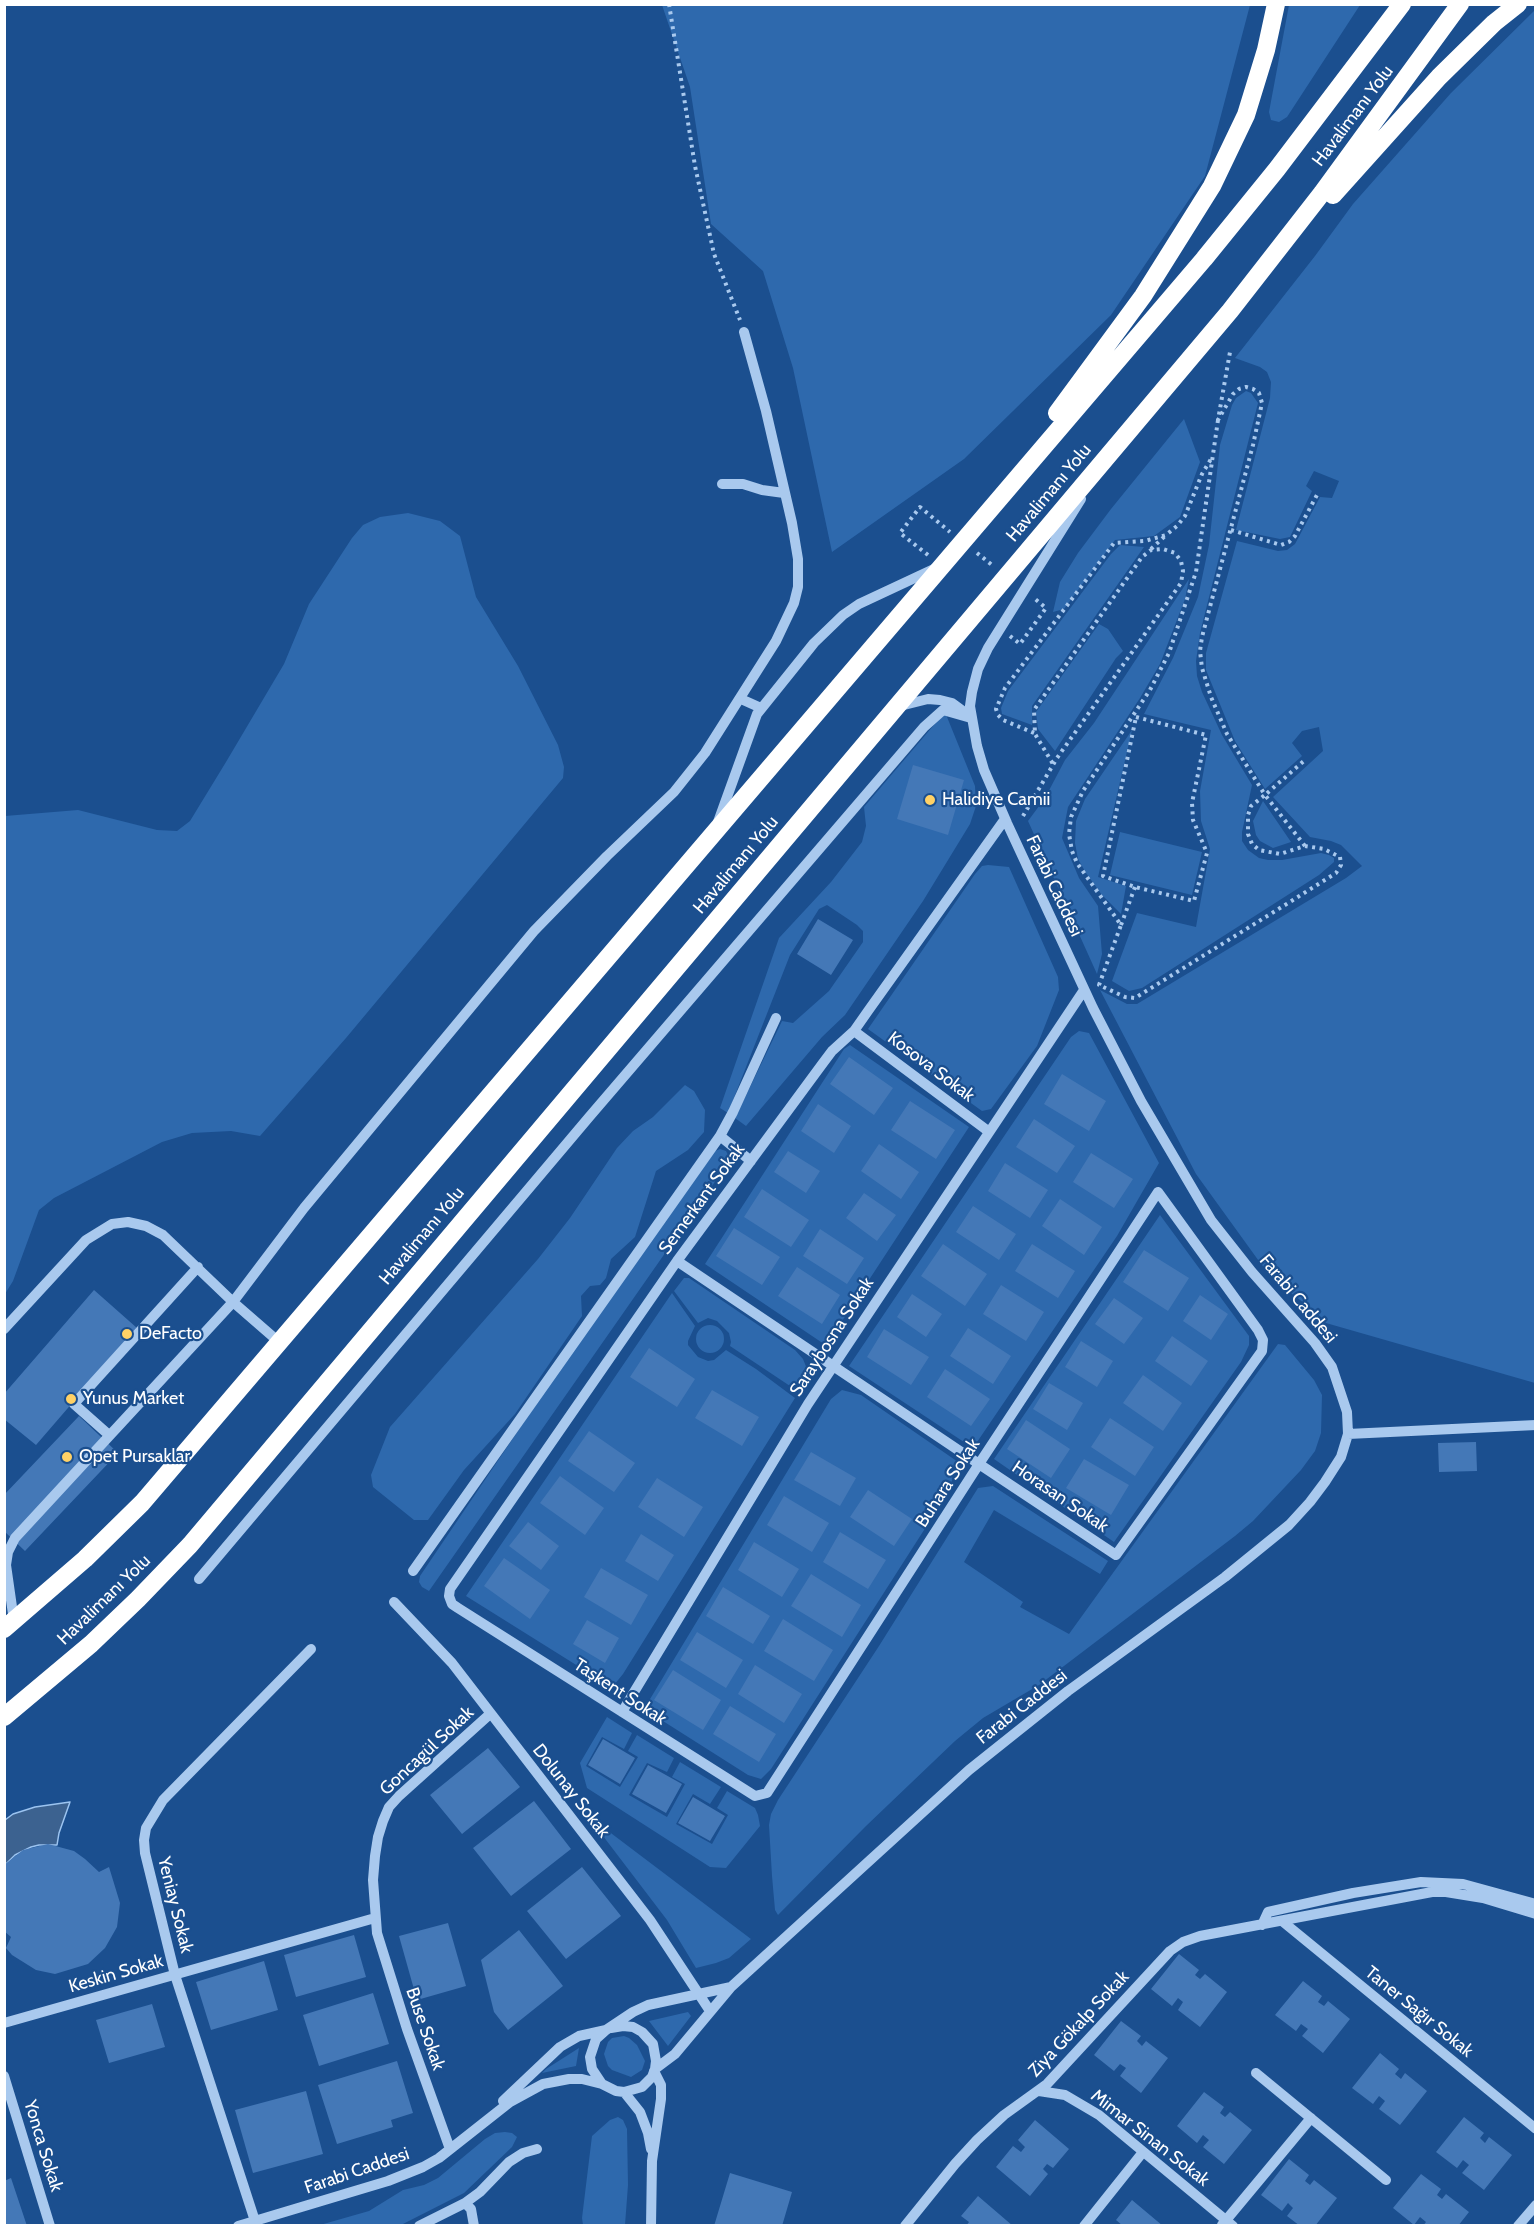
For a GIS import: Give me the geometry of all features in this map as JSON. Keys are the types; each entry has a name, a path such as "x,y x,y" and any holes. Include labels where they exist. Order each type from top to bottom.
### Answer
{"highway":[{"path":"965,541 1125,321 1169,257 1212,186 1246,115 1266,50 1276,4"},
{"name":"Havalimanı Yolu","path":"9,1625 85,1559 142,1503 1204,259 1291,151 1402,4"},
{"name":"Havalimanı Yolu","path":"4,1717 91,1644 190,1545 1230,311 1322,193 1460,4"},
{"path":"1230,311 1439,77 1487,30 1518,4"}],"street":[{"path":"9,1625 5,1566 8,1552 15,1538 233,1302 304,1208 534,931 592,870 674,792 705,753 776,641 794,603 798,587 798,559 766,411 744,332"},
{"name":"Farabi Caddesi","path":"655,2070 675,2054 731,1987 969,1770 1068,1691 1225,1577 1289,1525 1325,1482 1341,1457 1348,1434 1347,1412 1332,1367 1315,1343 1259,1280 1211,1220 1141,1101 1084,990 1005,819 984,770 971,718 972,692 988,648 1110,453"},
{"path":"722,484 743,484 784,493"},
{"path":"716,830 749,735 761,708 814,643 843,615 859,604 942,565"},
{"path":"741,699 761,708"},
{"path":"896,708 921,700 940,700 951,703 971,718"},
{"path":"199,1579 597,1107 924,727 943,710 971,718"},
{"name":"Semerkant Sokak","path":"458,1608 452,1604 449,1596 455,1581 677,1261 827,1057 854,1031 1005,819"},
{"name":"Saraybosna Sokak","path":"622,1712 833,1365 1084,990"},
{"path":"413,1571 720,1136 776,1018"},
{"name":"Kosova Sokak","path":"854,1031 988,1131"},
{"path":"720,1136 751,1161"},
{"name":"Horasan Sokak","path":"677,1261 1116,1555 1262,1351 1263,1340 1258,1330 1158,1192"},
{"name":"Buhara Sokak","path":"767,1793 1158,1192"},
{"path":"4,1329 76,1249 93,1235 112,1224 128,1222 155,1230 172,1242 233,1302 279,1342"},
{"path":"110,1436 74,1404 198,1267"},
{"path":"1348,1434 1536,1425"},
{"name":"Dolunay Sokak","path":"394,1602 452,1663 650,1920 710,2012"},
{"name":"Taşkent Sokak","path":"458,1608 747,1792 755,1796 767,1793"},
{"name":"Yeniay Sokak","path":"255,2221 175,1975 145,1853 144,1840 146,1828 163,1800 311,1649"},
{"name":"Goncagül Sokak","path":"375,1918 373,1880 375,1856 378,1837 389,1807 406,1788 490,1714"},
{"path":"1262,1925 1268,1912 1353,1893 1421,1882 1463,1884 1536,1904"},
{"name":"Ziya Gökalp Sokak","path":"905,2226 977,2140 1004,2115 1039,2091 1176,1946 1200,1936 1432,1892 1483,1898 1536,1914"},
{"name":"Keskin Sokak","path":"4,2023 375,1918"},
{"name":"Buse Sokak","path":"375,1918 387,1972 450,2149"},
{"name":"Taner Sağır Sokak","path":"1282,1921 1536,2129"},
{"path":"602,2084 592,2069 590,2057 596,2039 608,2029 648,2005 731,1987"},
{"path":"477,2127 538,2066 560,2047 579,2036 623,2026 633,2027 642,2032 650,2040 655,2050 655,2070 661,2085 652,2161 651,2226"},
{"path":"477,2127 510,2102 543,2084 582,2079 624,2092 642,2087 655,2070"},
{"path":"1256,2073 1386,2180"},
{"name":"Yonca Sokak","path":"4,2076 50,2226"},
{"name":"Mimar Sinan Sokak","path":"1039,2091 1065,2095 1080,2103 1143,2152 1227,2224"},
{"path":"624,2092 644,2121 652,2161"},
{"path":"1227,2224 1311,2118"},
{"name":"Farabi Caddesi","path":"237,2226 388,2181 423,2167 477,2127"},
{"path":"419,2226 465,2203 480,2192 509,2162 523,2153 537,2149"},
{"path":"1084,2226 1143,2152"},
{"path":"465,2203 471,2209 474,2226"},
{"path":"1518,2226 1536,2205"}],"path":[{"path":"669,4 695,166 714,254 744,332"},
{"path":"1121,926 1077,863 1069,834 1071,817 1083,791 1150,690 1169,653 1196,572 1230,352"},
{"path":"1218,420 1233,394 1239,389 1246,387 1259,393 1262,397 1261,413 1202,638 1201,660 1211,697 1227,734 1265,795 1305,846"},
{"path":"1053,764 1035,734 1034,710 1136,567 1185,516 1202,474 1213,456"},
{"path":"1231,530 1281,545 1289,542 1295,536 1318,493"},
{"path":"942,565 900,534 920,507 1001,572"},
{"path":"1035,734 1003,720 998,715 996,709 1005,688 1114,543 1145,541 1166,535"},
{"path":"1023,816 1053,764 1181,583 1183,571 1181,561 1175,553 1163,549 1151,550"},
{"path":"1020,644 1046,608 1028,593"},
{"path":"1136,717 1206,735 1192,802 1193,820 1207,853 1194,901 1135,887 1102,876 1136,717"},
{"path":"1135,887 1100,985 1125,997 1136,998 1336,873 1341,865 1340,857 1333,852 1305,846 1280,854 1259,850 1252,844 1248,834 1248,815 1251,806 1305,760"}],"shaded area":[{"path":"662,4 1250,5 1205,176 1111,315 964,459 832,552 793,368 763,271 711,224 690,87"},
{"path":"1289,5 1360,5 1287,117 1279,122 1271,120 1269,112"},
{"path":"1535,10 1535,1383 1326,1323 1316,1312 1288,1291 1261,1264 1196,1174 1100,990 1127,1004 1137,1004 1346,878 1362,866 1341,845 1310,837 1273,797 1323,751 1319,727 1302,731 1292,743 1302,756 1265,789 1235,741 1206,670 1206,653 1237,541 1278,551 1287,550 1295,544 1320,497 1332,498 1339,481 1314,471 1306,486 1312,491 1290,537 1280,539 1236,530 1270,398 1271,382 1267,372 1260,367 1235,358 1353,204 1451,93"},
{"path":"1246,391 1251,393 1258,403 1200,633 1196,661 1197,676 1222,735 1252,785 1242,832 1242,841 1248,850 1259,858 1268,860 1282,860 1321,853 1334,858 1334,862 1319,875 1142,988 1129,991 1112,981 1137,913 1196,927 1210,849 1201,821 1200,791 1211,730 1144,714 1173,658 1198,597 1209,545 1220,445 1232,405 1236,398"},
{"path":"1184,419 1200,462 1180,517 1154,536 1115,540 1064,609 1053,612 1060,582 1078,553"},
{"path":"408,513 440,521 460,536 476,597 518,666 558,745 564,767 563,778 346,1038 260,1136 231,1131 192,1133 162,1142 54,1198 39,1210 13,1281 5,1294 5,816 78,810 157,830 177,831 190,821 226,762 284,664 309,604 352,538 363,525 380,517"},
{"path":"1120,545 1144,547 1032,706 1032,725 1002,714 1001,708 1008,691"},
{"path":"1189,579 1185,599 1160,664 1068,807 1062,838 1079,878 1098,906 1102,954 1097,974 1028,821 1045,798 1065,760 1094,723"},
{"path":"1099,624 1108,629 1123,651 1116,658 1055,751 1038,729 1036,712"},
{"path":"945,712 975,786 976,806 970,824 923,901 845,1015 822,1037 746,1126 735,1118 782,1021 793,1023 829,991 863,942 863,931 827,905 819,909 790,955 728,1113 720,1108 779,938 831,882 862,842 866,826 864,807"},
{"path":"1132,730 1098,877 1126,886 1121,914 1102,895 1078,859 1075,843 1076,821 1085,799"},
{"path":"1263,801 1291,842 1273,848 1260,841 1253,821"},
{"path":"1120,832 1202,852 1192,895 1110,875"},
{"path":"982,866 1009,867 1058,977 1059,990 1037,1046 991,1109 982,1111 868,1029 975,874"},
{"path":"1079,1031 1089,1033 1159,1163 1117,1236 973,1448 849,1366 1071,1037"},
{"path":"850,1045 969,1127 829,1341 824,1344 705,1264 844,1049"},
{"path":"685,1085 694,1091 705,1110 704,1132 688,1150 656,1171 635,1237 611,1259 606,1278 600,1285 590,1286 581,1296 582,1316 515,1414 464,1470 428,1520 414,1520 373,1487 371,1475 390,1427 538,1259 570,1218 617,1148"},
{"path":"720,1149 726,1151 730,1159 728,1163 429,1591 422,1587 419,1582 420,1576 551,1382 715,1151"},
{"path":"1160,1215 1249,1336 1249,1345 1241,1362 1114,1542 994,1459"},
{"path":"684,1278 689,1278 795,1350 803,1359 809,1374 799,1392 730,1346 729,1333 717,1321 708,1318 698,1323 674,1291"},
{"path":"672,1293 695,1326 688,1345 698,1357 708,1361 714,1360 726,1350 795,1398 614,1685 605,1683 466,1596"},
{"path":"710,1325 720,1329 724,1339 720,1349 710,1353 700,1349 696,1339 700,1329"},
{"path":"1278,1344 1285,1345 1314,1380 1322,1395 1321,1433 1315,1451 1301,1470 1253,1521 1235,1536 1039,1685 983,1718 955,1741 778,1915 775,1910 772,1876 769,1825 771,1814 978,1488 993,1486 1108,1561 1100,1574 994,1510 964,1562 1023,1602 1020,1607 1069,1634"},
{"path":"842,1390 861,1395 961,1464 933,1516 771,1769 761,1779 748,1775 644,1709 831,1399"},
{"path":"607,1717 632,1733 624,1749 602,1737 586,1766 620,1787 638,1757 628,1751 637,1735 674,1758 667,1772 647,1763 629,1795 667,1817 685,1784 672,1777 680,1762 721,1787 710,1804 693,1794 676,1824 712,1844 728,1815 717,1808 727,1791 755,1808 760,1826 726,1868 710,1867 587,1788 580,1763"},
{"path":"70,1802 57,1845 31,1847 15,1855 5,1865 5,1820 13,1814 35,1807"},
{"path":"587,1815 751,1939 729,1958 696,1968 667,1920"},
{"path":"688,2012 691,2016 668,2046 649,2021"},
{"path":"624,2036 637,2045 645,2061 642,2070 631,2077 612,2070 604,2054 612,2038"},
{"path":"579,2048 576,2066 542,2073 546,2069"},
{"path":"618,2117 623,2120 627,2129 628,2185 625,2225 583,2225 592,2136 610,2120"},
{"path":"505,2132 517,2137 512,2147 464,2193 401,2225 320,2225 369,2211 403,2190 424,2185 438,2178 485,2139 495,2133"}],"building":[{"name":"Halidiye Camii","path":"913,765 964,780 948,835 897,819"},
{"path":"818,919 853,940 831,975 797,954"},
{"path":"849,1057 893,1088 874,1115 830,1084"},
{"path":"1062,1074 1106,1101 1089,1131 1044,1104"},
{"path":"910,1101 955,1130 936,1159 891,1130"},
{"path":"818,1104 851,1126 834,1153 801,1131"},
{"path":"1034,1119 1075,1146 1057,1173 1016,1147"},
{"path":"879,1144 919,1172 901,1199 861,1171"},
{"path":"788,1151 820,1171 806,1193 774,1172"},
{"path":"1091,1153 1133,1179 1114,1208 1073,1182"},
{"path":"1005,1163 1048,1190 1030,1218 988,1191"},
{"path":"762,1189 809,1220 791,1247 744,1217"},
{"path":"864,1193 896,1215 877,1241 846,1218"},
{"path":"1060,1199 1102,1227 1084,1255 1042,1226"},
{"path":"973,1206 1016,1234 999,1260 956,1232"},
{"path":"734,1228 780,1257 762,1285 716,1256"},
{"path":"820,1229 864,1258 847,1284 803,1256"},
{"path":"943,1244 987,1274 965,1306 921,1276"},
{"path":"1032,1244 1075,1271 1058,1298 1015,1271"},
{"path":"1144,1250 1189,1278 1168,1311 1123,1282"},
{"path":"797,1267 840,1295 822,1324 778,1296"},
{"path":"1001,1285 1044,1312 1026,1341 983,1314"},
{"path":"94,1290 137,1328 36,1445 4,1419 4,1394"},
{"path":"912,1294 942,1314 926,1337 897,1317"},
{"path":"1200,1295 1228,1314 1211,1340 1183,1321"},
{"path":"1114,1298 1143,1318 1124,1344 1095,1324"},
{"path":"968,1328 1011,1356 993,1384 950,1356"},
{"path":"884,1329 929,1357 911,1385 867,1357"},
{"path":"1172,1336 1208,1361 1191,1386 1155,1361"},
{"path":"1081,1341 1113,1361 1097,1387 1065,1367"},
{"path":"649,1348 695,1379 677,1407 630,1377"},
{"path":"945,1369 990,1399 971,1426 927,1397"},
{"path":"1143,1375 1182,1403 1163,1431 1123,1403"},
{"path":"1049,1383 1083,1403 1067,1430 1033,1409"},
{"path":"712,1390 759,1417 742,1446 695,1418"},
{"path":"79,1416 118,1453 25,1551 4,1531 4,1495"},
{"path":"1110,1418 1154,1447 1135,1476 1091,1447"},
{"path":"1026,1420 1070,1449 1051,1478 1007,1449"},
{"path":"589,1431 635,1463 614,1492 568,1461"},
{"path":"1476,1442 1477,1471 1439,1472 1438,1443"},
{"path":"811,1452 856,1478 840,1506 794,1480"},
{"path":"1084,1459 1129,1485 1111,1515 1066,1488"},
{"path":"560,1476 604,1508 585,1535 540,1503"},
{"path":"657,1478 703,1507 684,1537 638,1507"},
{"path":"868,1490 912,1519 894,1546 850,1517"},
{"path":"784,1496 829,1523 812,1552 767,1525"},
{"path":"528,1522 559,1546 541,1570 509,1546"},
{"path":"840,1532 886,1560 868,1589 823,1562"},
{"path":"641,1534 674,1555 658,1581 625,1561"},
{"path":"754,1542 799,1569 782,1597 738,1570"},
{"path":"504,1558 550,1590 530,1619 484,1586"},
{"path":"601,1568 648,1595 631,1625 584,1597"},
{"path":"811,1574 861,1605 842,1637 791,1606"},
{"path":"723,1587 770,1616 753,1644 706,1616"},
{"path":"783,1619 833,1650 814,1681 764,1651"},
{"path":"587,1620 619,1638 605,1663 573,1644"},
{"path":"697,1632 743,1660 726,1688 680,1660"},
{"path":"755,1665 802,1694 784,1723 738,1694"},
{"path":"673,1670 721,1700 703,1730 654,1700"},
{"path":"730,1706 776,1734 759,1762 713,1734"},
{"path":"603,1739 635,1758 620,1784 588,1765"},
{"path":"488,1748 520,1787 462,1834 430,1795"},
{"path":"648,1765 682,1784 666,1813 632,1794"},
{"path":"693,1797 725,1816 710,1841 678,1823"},
{"path":"534,1801 571,1849 511,1896 473,1848"},
{"path":"48,1844 74,1851 99,1872 109,1867 120,1903 117,1927 105,1948 88,1964 55,1974 36,1970 12,1955 6,1948 11,1937 4,1931 4,1865 23,1850"},
{"path":"582,1867 621,1916 566,1959 527,1911"},
{"path":"448,1923 466,1986 417,2000 399,1936"},
{"path":"519,1930 563,1986 508,2030 494,2012 481,1960"},
{"path":"354,1935 366,1977 296,1997 284,1955"},
{"path":"1179,1954 1199,1970 1195,1975 1200,1979 1205,1974 1227,1992 1200,2027 1178,2010 1183,2002 1178,1998 1172,2006 1151,1989"},
{"path":"264,1961 278,2010 211,2030 196,1982"},
{"path":"1303,1981 1322,1996 1318,2002 1324,2006 1328,2001 1350,2019 1323,2053 1302,2036 1308,2029 1301,2024 1296,2031 1275,2015"},
{"path":"373,1993 389,2044 319,2066 303,2015"},
{"path":"152,2004 165,2047 109,2063 96,2020"},
{"path":"1121,2021 1141,2036 1137,2041 1142,2046 1146,2041 1168,2058 1141,2093 1120,2076 1126,2068 1120,2064 1114,2071 1094,2055"},
{"path":"1380,2053 1399,2069 1395,2074 1401,2079 1405,2073 1427,2091 1400,2125 1379,2109 1385,2101 1379,2096 1373,2104 1352,2088"},
{"path":"397,2061 413,2113 391,2120 393,2127 337,2144 318,2085"},
{"path":"306,2091 323,2154 253,2173 235,2110"},
{"path":"1204,2092 1224,2107 1220,2113 1225,2117 1230,2112 1252,2130 1224,2164 1203,2147 1209,2140 1203,2135 1197,2143 1177,2126"},
{"path":"1464,2117 1484,2133 1480,2138 1485,2143 1489,2137 1512,2155 1484,2190 1462,2173 1469,2165 1463,2160 1457,2168 1436,2152"},
{"path":"1035,2120 1069,2149 1053,2168 1047,2164 1043,2169 1048,2174 1030,2196 996,2167 1013,2146 1021,2152 1025,2147 1018,2140"},
{"path":"1289,2159 1309,2175 1305,2181 1310,2185 1314,2180 1337,2198 1315,2226 1300,2226 1287,2216 1293,2208 1288,2203 1282,2211 1261,2195"},
{"path":"730,2173 792,2192 782,2226 714,2226"},
{"path":"1421,2174 1441,2189 1437,2195 1442,2199 1446,2194 1469,2212 1458,2226 1423,2226 1426,2222 1420,2217 1414,2225 1393,2208"},
{"path":"11,2178 27,2226 4,2226 4,2181"},
{"path":"978,2196 1013,2226 966,2226 969,2222 961,2216"},
{"path":"1132,2200 1163,2226 1123,2226 1116,2220"}],"place":[{"name":"Halidiye Camii","path":"930,800"},
{"name":"DeFacto","path":"127,1334"},
{"name":"Yunus Market","path":"71,1399"},
{"name":"Opet Pursaklar","path":"67,1457"}]}
